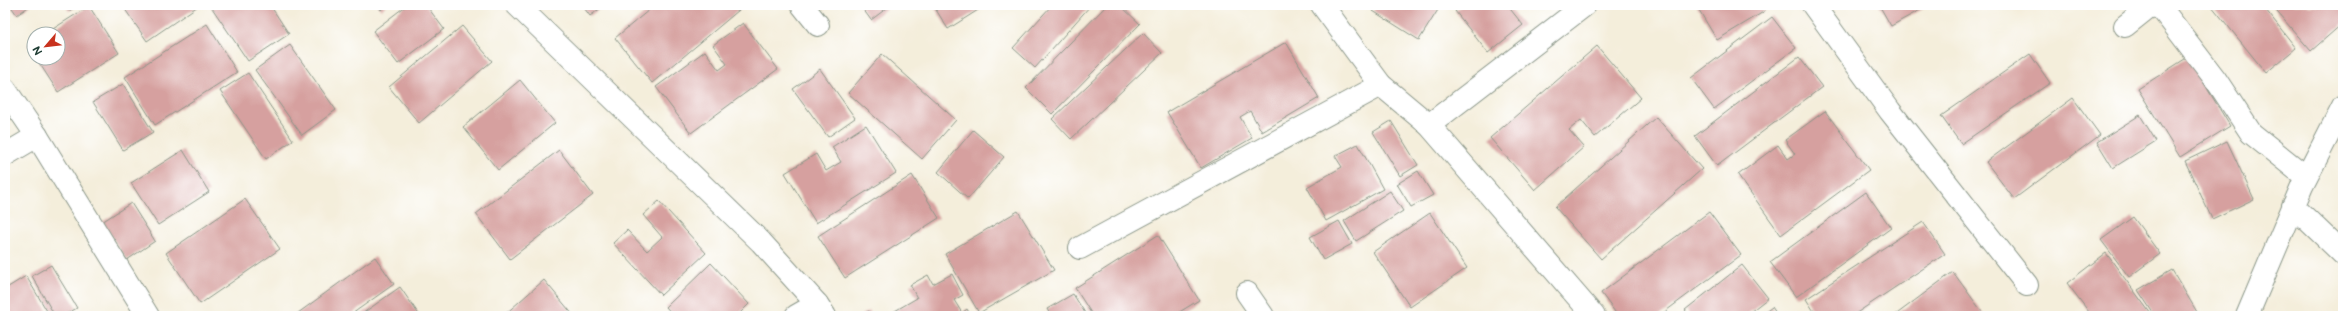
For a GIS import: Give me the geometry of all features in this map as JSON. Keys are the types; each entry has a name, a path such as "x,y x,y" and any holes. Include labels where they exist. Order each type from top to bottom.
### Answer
{"street":[{"path":"517,5 761,242 821,310 796,316"},
{"path":"802,5 818,25"},
{"path":"1322,5 1381,85 1429,125 1594,316"},
{"path":"1429,125 1585,5"},
{"path":"1813,5 1890,111 2027,285"},
{"path":"2125,26 2150,6 2161,8 2216,80 2251,133 2306,177"},
{"path":"1080,248 1381,85"},
{"path":"5,89 37,136 148,316"},
{"path":"2247,316 2306,177 2343,106"},
{"path":"5,155 37,136"},
{"path":"2293,206 2343,254"},
{"path":"1247,293 1263,316"}],"building":[{"path":"10,5 31,5 17,15"},
{"path":"65,5 78,5 69,11"},
{"path":"122,5 197,5 198,6 147,41"},
{"path":"210,5 270,5 289,34 248,61"},
{"path":"377,5 386,5 381,10"},
{"path":"407,5 426,5 444,29 398,64 373,31"},
{"path":"582,5 605,5 590,16"},
{"path":"655,5 745,5 652,83 615,38"},
{"path":"860,5 891,5 871,20"},
{"path":"933,5 986,5 948,29"},
{"path":"1052,5 1091,5 1035,68 1013,48"},
{"path":"1107,5 1120,5 1140,24 1052,114 1026,88"},
{"path":"1377,5 1441,5 1419,40 1373,11"},
{"path":"1463,5 1507,5 1523,25 1488,53 1455,11"},
{"path":"1696,5 1762,5 1765,11 1717,40"},
{"path":"1879,5 1929,5 1891,26"},
{"path":"2211,5 2262,5 2296,48 2266,73"},
{"path":"2271,5 2343,5 2343,23 2311,51"},
{"path":"89,6 119,53 58,92 41,66 66,66 66,26 58,26"},
{"path":"1772,17 1796,48 1714,109 1691,78"},
{"path":"743,23 778,69 691,133 656,87 705,51 719,70 727,64 713,45"},
{"path":"207,24 237,72 155,125 125,77"},
{"path":"462,26 492,61 419,123 389,87"},
{"path":"1143,33 1162,53 1071,139 1052,119"},
{"path":"1286,42 1319,98 1262,132 1250,111 1240,117 1252,138 1201,168 1167,112"},
{"path":"290,45 336,110 302,135 255,70"},
{"path":"1597,46 1641,98 1595,137 1581,120 1569,130 1584,147 1535,190 1490,138"},
{"path":"882,54 956,120 922,159 848,93"},
{"path":"2030,54 2050,83 1961,144 1941,116"},
{"path":"1799,57 1822,87 1717,166 1695,136"},
{"path":"2188,57 2230,126 2180,157 2138,89"},
{"path":"820,69 855,118 828,137 793,89"},
{"path":"248,73 293,140 266,159 220,91"},
{"path":"520,80 555,123 498,170 463,127"},
{"path":"123,84 153,132 123,150 93,102"},
{"path":"2073,98 2100,135 2014,199 1986,162"},
{"path":"1825,111 1869,170 1781,235 1738,175 1778,145 1788,159 1795,154 1785,140"},
{"path":"2140,115 2156,141 2113,168 2097,142"},
{"path":"1656,117 1702,169 1601,259 1555,207"},
{"path":"1391,121 1418,165 1400,176 1373,132"},
{"path":"866,125 896,173 816,223 785,173 816,154 826,171 841,162 832,147"},
{"path":"973,130 1004,157 968,199 938,172"},
{"path":"2227,141 2254,199 2212,219 2185,161"},
{"path":"1358,144 1383,189 1326,221 1307,187 1342,167 1335,156"},
{"path":"183,150 209,192 158,225 131,183"},
{"path":"559,150 593,195 510,259 476,214"},
{"path":"1418,171 1433,195 1411,207 1397,184"},
{"path":"912,175 939,218 845,278 818,236"},
{"path":"1390,191 1403,211 1356,241 1344,221"},
{"path":"1866,192 1891,228 1796,297 1770,262"},
{"path":"245,199 280,249 200,304 166,253"},
{"path":"659,201 706,253 661,295 613,243 627,230 647,251 662,237 643,215"},
{"path":"131,203 155,241 127,260 102,222"},
{"path":"1018,211 1054,270 979,313 945,254"},
{"path":"1709,212 1741,255 1659,316 1618,316 1601,293"},
{"path":"1430,213 1467,268 1410,307 1373,252"},
{"path":"2133,217 2160,254 2129,277 2101,240"},
{"path":"1339,221 1352,244 1323,260 1310,237"},
{"path":"1923,222 1945,254 1852,316 1817,316 1806,299"},
{"path":"1158,235 1199,300 1173,316 1093,316 1075,288"},
{"path":"2106,253 2151,314 2148,316 2092,316 2067,283"},
{"path":"375,257 394,284 349,316 294,316"},
{"path":"711,263 749,304 737,316 674,316 666,307"},
{"path":"51,265 77,308 63,316 55,316 32,276"},
{"path":"1742,265 1768,298 1745,316 1690,316 1685,310"},
{"path":"2172,270 2197,312 2190,316 2155,316 2138,290"},
{"path":"1953,272 1985,316 1894,316"},
{"path":"952,274 963,295 954,300 962,313 967,309 971,316 888,315 917,298 910,285 928,275 933,284"},
{"path":"26,276 50,316 5,316 5,289"},
{"path":"544,280 574,316 503,316"},
{"path":"400,287 420,316 359,316"},
{"path":"1073,294 1087,316 1051,316 1047,309"},
{"path":"1772,307 1778,316 1760,316"},
{"path":"869,311 872,316 860,316"},
{"path":"1207,312 1210,316 1200,316"}]}
